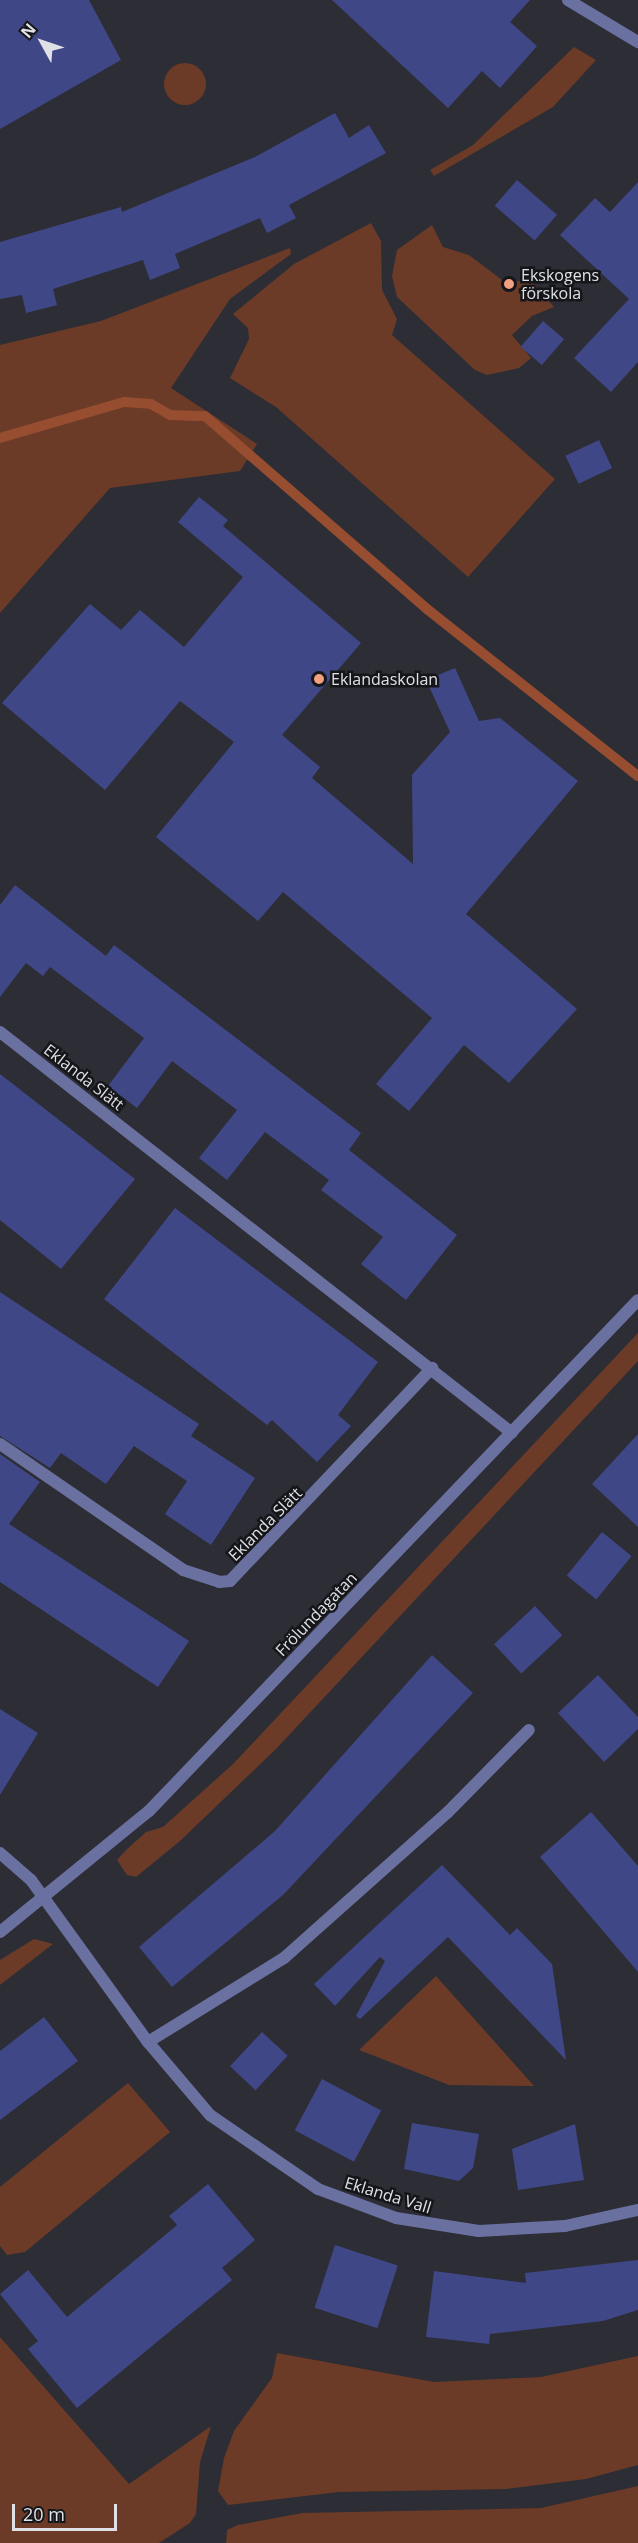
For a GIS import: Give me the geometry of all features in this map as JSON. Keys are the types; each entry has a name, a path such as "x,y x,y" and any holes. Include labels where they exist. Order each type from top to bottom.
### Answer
{"street":[{"path":"568,0 638,42"},
{"name":"Eklanda Slätt","path":"0,1032 512,1432"},
{"name":"Frölundagatan","path":"0,1932 149,1811 638,1300"},
{"name":"Eklanda Slätt","path":"0,1444 183,1570 219,1582 230,1581 432,1368"},
{"path":"148,2042 284,1958 447,1812 529,1730"},
{"name":"Eklanda Vall","path":"0,1853 44,1898 148,2042 210,2115 244,2144 318,2189 360,2207 478,2231 564,2226 638,2210"}],"shaded area":[{"path":"574,47 596,60 553,107 434,176 430,170 473,145"},
{"path":"185,63 200,69 206,84 200,99 185,105 170,99 164,84 170,69"},
{"path":"371,223 381,241 382,290 397,319 392,335 555,479 468,577 276,407 230,378 249,339 248,328 233,314 294,264"},
{"path":"432,225 443,247 469,255 502,280 532,282 554,307 532,316 512,335 531,358 519,368 487,375 475,370 397,297 392,276 397,250"},
{"path":"290,248 291,254 230,299 171,388 257,444 240,471 110,488 0,613 0,345 101,321"},
{"path":"638,1333 638,1361 276,1749 180,1841 136,1877 127,1875 117,1860 126,1850 146,1832 163,1827 233,1764"},
{"path":"34,1939 53,1944 0,1985 0,1960"},
{"path":"436,1976 534,2086 449,2085 359,2050"},
{"path":"128,2083 170,2132 25,2252 7,2255 0,2246 0,2187"},
{"path":"0,2337 129,2484 211,2426 200,2462 196,2514 190,2523 159,2543 0,2543"},
{"path":"277,2353 434,2382 541,2377 638,2356 638,2465 586,2479 506,2489 339,2492 228,2505 218,2491 224,2458 234,2431 272,2378"},
{"path":"638,2486 638,2543 226,2543 227,2530 238,2525 302,2513 541,2508"}],"building":[{"path":"0,0 89,0 121,60 0,129"},
{"path":"332,0 530,0 510,22 537,46 500,88 482,71 448,108"},
{"path":"335,113 349,138 369,125 386,153 289,205 296,218 267,233 260,218 175,254 180,268 150,280 143,260 53,289 57,305 26,313 22,295 0,299 0,242 121,207 122,212 255,157"},
{"path":"517,180 557,215 535,240 495,206"},
{"path":"638,182 638,362 611,392 574,358 629,299 560,235 595,198 610,212"},
{"path":"543,321 564,339 542,365 521,347"},
{"path":"599,440 612,468 579,484 565,456"},
{"path":"199,497 228,520 223,526 361,643 282,735 320,767 312,778 413,864 412,775 450,732 426,680 455,668 479,721 500,718 578,781 466,914 577,1009 509,1083 464,1045 409,1111 376,1084 432,1018 283,892 258,921 156,837 234,742 180,701 105,790 2,703 90,604 121,630 140,610 184,647 243,577 178,522"},
{"path":"15,885 106,956 114,945 361,1133 349,1150 457,1235 406,1300 361,1264 383,1237 321,1190 329,1180 265,1132 227,1180 199,1158 237,1110 172,1061 137,1108 108,1086 144,1038 50,967 43,976 26,963 0,997 0,905"},
{"path":"0,1074 135,1179 61,1269 0,1220"},
{"path":"175,1208 378,1362 338,1415 351,1426 317,1462 272,1420 267,1425 104,1299"},
{"path":"0,1292 199,1424 191,1436 255,1478 211,1545 165,1514 187,1481 134,1446 106,1484 61,1453 50,1468 0,1436"},
{"path":"638,1434 638,1527 592,1484"},
{"path":"0,1454 40,1482 9,1524 189,1641 158,1687 0,1582"},
{"path":"602,1532 632,1556 596,1599 567,1576"},
{"path":"535,1606 562,1635 521,1673 494,1644"},
{"path":"432,1655 473,1693 283,1895 172,1987 139,1947 275,1831"},
{"path":"598,1675 638,1717 638,1729 604,1762 558,1713"},
{"path":"0,1709 38,1733 0,1795"},
{"path":"591,1812 638,1866 638,1972 540,1857"},
{"path":"442,1865 510,1935 517,1928 552,1964 566,2060 448,1937 360,2019 356,2016 385,1961 380,1957 335,2006 314,1984"},
{"path":"44,2017 78,2061 0,2120 0,2051"},
{"path":"262,2032 288,2056 256,2090 230,2066"},
{"path":"322,2079 381,2110 354,2162 295,2130"},
{"path":"412,2123 479,2134 473,2168 459,2181 404,2169"},
{"path":"575,2124 584,2180 518,2190 512,2149"},
{"path":"208,2184 255,2240 222,2268 232,2280 77,2408 28,2349 38,2341 0,2294 28,2270 67,2317 177,2225 169,2216"},
{"path":"335,2245 398,2265 377,2328 315,2308"},
{"path":"638,2260 638,2310 603,2321 490,2334 489,2344 426,2337 434,2271 526,2283 525,2273"}],"waterway":[{"path":"0,438 124,402 151,404 170,415 205,416 427,609 638,776"}],"place":[{"name":"Ekskogens förskola","path":"509,284"},
{"name":"Eklandaskolan","path":"319,679"}]}
